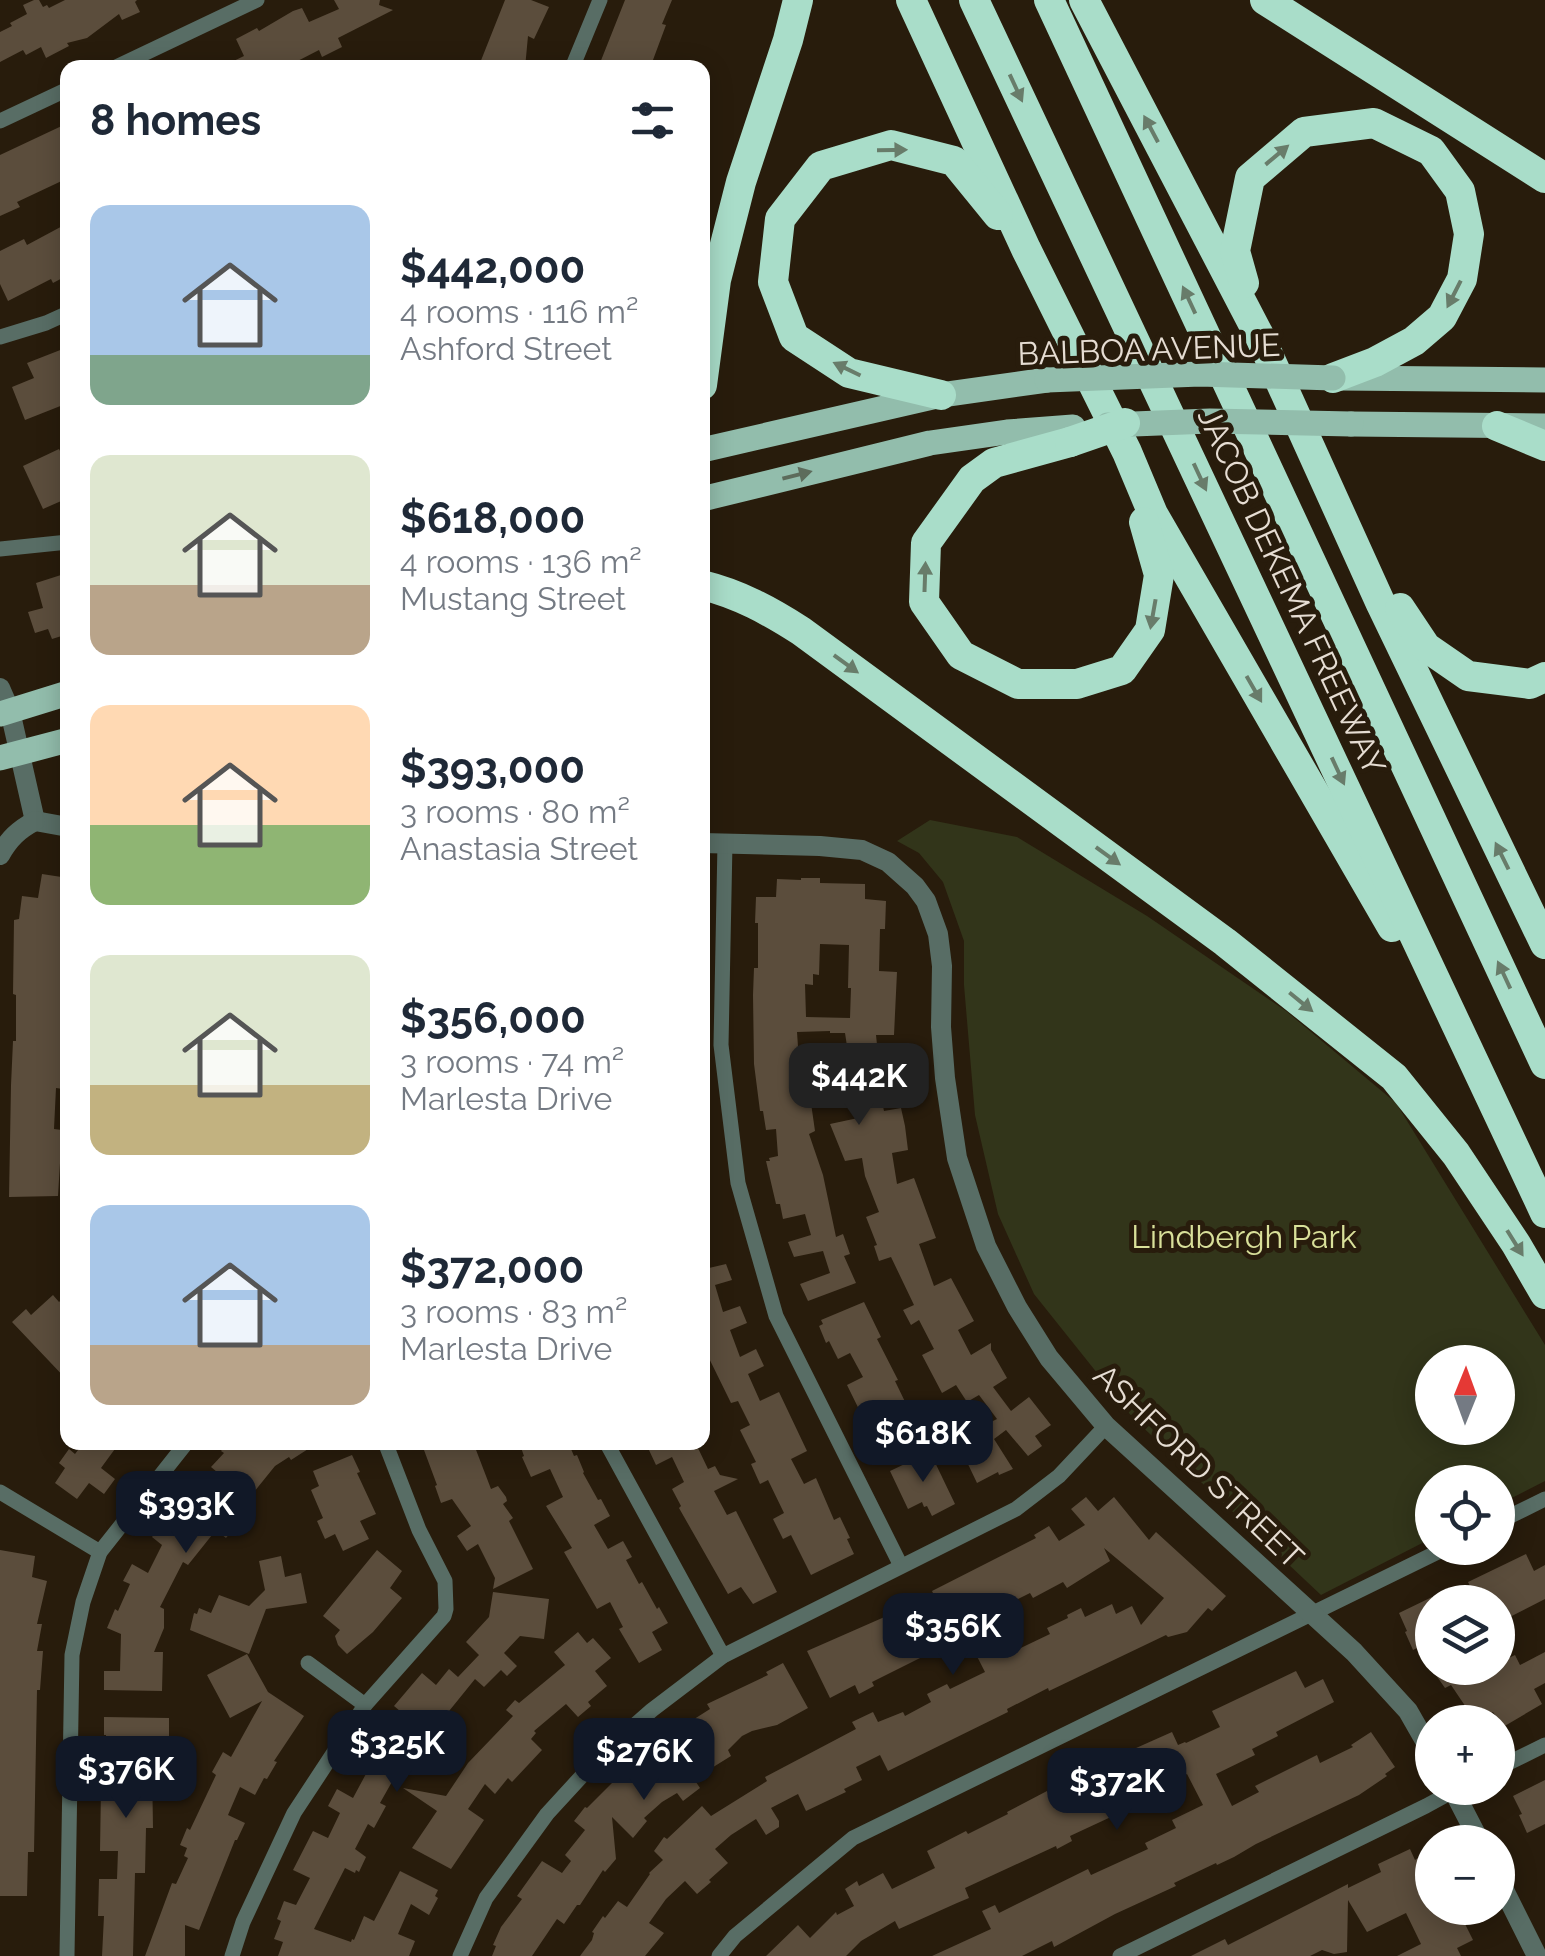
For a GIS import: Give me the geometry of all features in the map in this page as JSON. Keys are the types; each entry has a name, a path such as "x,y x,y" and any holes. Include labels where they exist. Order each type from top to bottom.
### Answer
{"highway":[{"path":"710,325 716,280 742,182 798,0"},
{"path":"911,0 1026,249 1126,438 1153,514 1496,1108"},
{"name":"JACOB DEKEMA FREEWAY","path":"974,0 1545,1213"},
{"name":"JACOB DEKEMA FREEWAY","path":"1049,0 1545,1064"},
{"path":"1084,0 1261,339 1380,604 1545,944"},
{"path":"1264,0 1545,178"},
{"path":"1261,339 1234,251 1250,178 1304,132 1374,124 1431,150 1460,190 1469,234 1462,279 1442,317 1414,341 1376,362 1333,378"},
{"path":"941,394 850,374 794,336 773,282 780,219 822,166 892,146 954,161 1026,249"},
{"path":"1496,426 1545,446"},
{"path":"1072,435 1126,438 1136,498 1160,575 1150,630 1122,670 1077,684 1018,684 960,655 924,602 926,543 972,479 994,463 1072,435"},
{"path":"1346,524 1426,648 1468,676 1530,684 1545,677"},
{"path":"710,587 766,608 801,631 1225,942 1394,1077 1456,1154 1545,1294"}],"main road":[{"name":"BALBOA AVENUE","path":"710,448 941,394 1048,380 1166,375 1545,380"},
{"path":"1126,438 1210,421 1545,426"},
{"path":"710,497 930,443 1007,432 1072,435"},
{"path":"3,704 60,694"},
{"path":"10,756 60,742"}],"street":[{"path":"131,60 257,0"},
{"path":"575,60 600,0"},
{"path":"0,121 60,94"},
{"path":"0,337 60,317"},
{"path":"0,549 60,543"},
{"path":"3,704 10,756 35,820"},
{"path":"0,855 20,828 35,820 60,825"},
{"path":"710,843 725,844 721,1045 738,1183 776,1316 901,1566"},
{"name":"ASHFORD STREET","path":"725,844 862,850 879,857 915,886 926,902 938,934 941,1026 957,1158 986,1246 1017,1307 1050,1358 1106,1426 1354,1652 1415,1723"},
{"path":"460,1956 486,1898 548,1814 603,1753 652,1710 723,1656 1016,1509 1059,1476 1106,1426"},
{"path":"67,1956 72,1655 83,1602 100,1552 181,1450"},
{"path":"232,1956 243,1922 294,1813 365,1705 444,1616 445,1581 419,1530 388,1450"},
{"path":"610,1450 723,1656"},
{"path":"0,1492 100,1552"},
{"path":"1515,1514 1545,1500"},
{"path":"719,1956 736,1936 853,1838 1415,1563"},
{"path":"308,1663 365,1705"},
{"path":"1515,1760 1545,1745"},
{"path":"1120,1956 1428,1805"},
{"path":"1515,1913 1536,1956"}],"green space":[{"name":"Lindbergh Park","path":"930,820 1017,837 1147,916 1286,1011 1396,1103 1545,1345 1545,1481 1515,1496 1515,1465 1415,1465 1415,1547 1321,1595 1133,1418 1034,1294 998,1214 975,1115 964,941 943,882 919,853 897,841"}],"building":[{"path":"34,0 49,8 65,0 137,0 140,12 122,20 119,14 87,38 67,43 69,46 46,58 41,47 26,55 23,50 0,62 0,32 27,14 23,5"},
{"path":"334,0 380,0 379,5 393,10 338,38 342,47 322,57 319,50 300,60 236,60 244,56 236,39 257,28 259,31 302,8 309,22 339,9"},
{"path":"505,0 531,0 549,7 534,39 528,36 526,60 481,60"},
{"path":"625,0 672,0 653,60 601,60"},
{"path":"60,127 60,182 17,202 20,207 0,216 0,155"},
{"path":"60,227 60,279 53,283 51,279 8,301 0,284 0,251 24,239 27,245"},
{"path":"60,350 60,406 25,420 12,387 34,378 27,363"},
{"path":"59,449 60,502 43,509 23,466"},
{"path":"60,575 60,636 52,639 48,629 35,633 28,612 43,608 36,583"},
{"path":"42,874 60,877 60,1089 56,1088 54,1129 60,1130 58,1196 9,1197 11,1085 16,1041 14,920 19,919 22,896 38,898"},
{"path":"820,878 820,883 865,884 865,899 886,901 885,929 880,929 879,971 897,972 894,1035 876,1035 879,1064 897,1063 899,1081 878,1083 884,1111 901,1108 905,1126 908,1150 892,1153 897,1184 914,1178 936,1238 919,1244 934,1286 951,1278 974,1321 958,1330 971,1355 991,1343 1007,1378 993,1387 1011,1411 1029,1397 1051,1425 1035,1436 1042,1446 1028,1456 1006,1430 994,1439 1013,1469 977,1483 956,1439 997,1419 979,1395 967,1402 956,1385 942,1393 922,1355 934,1349 919,1320 911,1325 903,1310 914,1305 891,1257 879,1261 866,1217 879,1212 862,1158 845,1161 830,1124 858,1118 845,1033 797,1032 799,1061 805,1061 815,1131 809,1134 823,1175 836,1237 843,1234 850,1254 844,1256 856,1283 808,1301 800,1284 830,1273 823,1251 794,1257 788,1242 811,1235 805,1214 783,1219 780,1204 776,1204 766,1161 778,1156 776,1129 766,1130 754,1064 756,897 776,897 777,879","holes":["820,944 849,945 850,1018 806,1017 805,984 813,985 813,974 819,975"]},
{"path":"726,1264 732,1280 715,1285 723,1312 740,1306 747,1323 730,1330 740,1357 756,1349 764,1366 748,1374 760,1401 779,1392 807,1451 791,1459 804,1484 816,1478 834,1520 840,1517 854,1554 811,1575 791,1535 783,1539 773,1519 784,1513 768,1480 760,1484 751,1464 756,1462 740,1430 750,1425 738,1401 731,1403 710,1360 710,1268"},
{"path":"53,1295 59,1302 60,1373 12,1322 26,1309 31,1315"},
{"path":"864,1302 909,1410 922,1403 931,1424 881,1454 847,1385 863,1377 850,1353 838,1359 819,1326 823,1324 821,1320"},
{"path":"68,1450 75,1454 78,1450 114,1450 101,1468 115,1479 104,1494 89,1483 77,1499 55,1483 65,1468 59,1463"},
{"path":"307,1450 275,1466 233,1518 238,1523 226,1538 216,1530 188,1565 183,1562 160,1607 164,1609 164,1628 154,1652 163,1652 162,1691 104,1690 104,1671 120,1671 121,1634 107,1628 130,1584 123,1581 132,1564 148,1573 162,1545 152,1537 192,1487 201,1494 217,1472 211,1467 224,1453 221,1451"},
{"path":"424,1450 476,1450 491,1489 498,1486 506,1497 503,1504 513,1518 509,1521 533,1569 493,1589 495,1578 478,1544 467,1551 457,1536 471,1526 452,1499 441,1503"},
{"path":"522,1450 571,1450 577,1455 583,1473 610,1516 594,1525 608,1549 623,1541 632,1557 626,1560 639,1584 642,1582 668,1623 652,1632 662,1650 639,1663 619,1629 623,1627 610,1602 597,1609 564,1552 572,1548 546,1506 563,1497 550,1469 531,1477"},
{"path":"649,1450 699,1450 708,1469 715,1466 720,1475 738,1479 714,1491 727,1515 736,1511 777,1592 753,1604 741,1587 728,1594 679,1508 672,1489 684,1482 672,1457 656,1465"},
{"path":"930,1452 955,1504 932,1516 922,1502 908,1509 890,1471"},
{"path":"352,1455 376,1514 360,1521 369,1539 343,1551 335,1534 325,1539 317,1521 323,1518 311,1490 319,1486 313,1471"},
{"path":"1086,1497 1098,1511 1114,1497 1149,1540 1156,1532 1226,1596 1212,1611 1208,1608 1187,1632 1166,1635 1049,1691 1048,1688 888,1771 880,1755 856,1767 862,1780 806,1811 798,1794 771,1808 779,1827 766,1835 756,1819 715,1849 728,1863 711,1882 697,1894 685,1881 666,1899 649,1923 664,1933 645,1956 580,1956 603,1916 618,1901 627,1907 649,1873 663,1860 654,1851 664,1837 667,1839 702,1806 711,1816 767,1781 765,1777 856,1729 852,1722 873,1712 878,1722 903,1712 905,1716 931,1702 927,1694 947,1684 950,1689 985,1672 965,1633 957,1637 956,1634 928,1647 930,1653 872,1682 874,1686 859,1694 855,1685 830,1698 807,1651 889,1615 891,1618 909,1609 914,1620 940,1607 932,1591 1036,1538 1034,1535 1049,1526 1059,1541 1085,1525 1071,1509","holes":["1104,1548 1164,1598 1141,1625 1132,1606 1116,1614 1112,1604 1085,1617 1081,1608 1047,1628 1050,1634 1006,1655 992,1627 996,1626 990,1613 1030,1593 1033,1598 1063,1582 1067,1588 1110,1561"]},
{"path":"0,1550 35,1556 32,1577 47,1581 37,1624 42,1624 37,1651 43,1651 37,1690 34,1852 28,1852 27,1896 0,1896"},
{"path":"377,1550 402,1571 390,1588 402,1598 373,1632 347,1654 335,1636 340,1630 323,1616"},
{"path":"1526,1554 1534,1571 1545,1565 1545,1599 1515,1614 1515,1585 1468,1582 1503,1565 1515,1565 1515,1559"},
{"path":"281,1556 285,1577 301,1573 307,1603 266,1609 249,1654 190,1630 194,1613 199,1608 211,1613 219,1595 249,1606 265,1590 259,1561"},
{"path":"493,1592 549,1599 544,1639 520,1636 504,1653 517,1666 507,1676 501,1670 484,1687 475,1679 441,1721 450,1728 405,1779 397,1773 380,1803 386,1806 374,1828 368,1824 355,1849 366,1857 359,1872 345,1868 314,1929 354,1940 364,1916 374,1921 400,1871 438,1890 429,1915 411,1904 398,1934 415,1941 409,1956 278,1956 283,1942 274,1939 284,1901 296,1905 310,1878 293,1870 313,1831 328,1838 340,1813 328,1806 337,1789 353,1798 367,1772 353,1762 379,1733 387,1739 406,1716 394,1706 422,1673 436,1685 449,1669 458,1677 479,1655 466,1642 489,1617"},
{"path":"1415,1605 1413,1650 1407,1631 1399,1613"},
{"path":"578,1632 587,1643 593,1638 611,1658 595,1671 607,1686 578,1717 566,1704 534,1731 531,1739 542,1750 512,1782 508,1778 495,1794 485,1784 468,1809 484,1820 451,1869 412,1848 437,1811 403,1788 446,1796 468,1763 513,1716 506,1710 515,1700 519,1703 565,1665 554,1652"},
{"path":"1545,1652 1545,1683 1534,1689 1542,1704 1515,1720 1515,1705 1465,1705 1451,1685 1515,1685 1515,1655 1520,1665"},
{"path":"247,1654 268,1692 304,1716 255,1795 240,1787 228,1815 245,1823 199,1930 185,1925 185,1956 145,1956 172,1883 176,1884 188,1858 184,1856 187,1848 180,1845 216,1775 212,1772 223,1752 231,1757 262,1701 230,1718 207,1675"},
{"path":"783,1663 808,1708 777,1725 742,1736 728,1750 731,1756 694,1779 700,1788 683,1801 677,1793 662,1802 644,1818 647,1821 633,1838 612,1817 616,1859 603,1870 564,1924 557,1919 532,1956 492,1956 501,1927 522,1899 517,1896 542,1861 562,1873 571,1861 565,1855 585,1830 574,1821 585,1807 647,1749 710,1709 707,1704 768,1675 766,1672"},
{"path":"1296,1671 1305,1688 1323,1679 1334,1702 1276,1732 1278,1736 1252,1749 1255,1755 1216,1774 1232,1806 1259,1792 1255,1786 1317,1755 1320,1763 1353,1747 1371,1732 1395,1767 1359,1795 1174,1883 1176,1886 1054,1947 1052,1941 1022,1956 932,1956 991,1929 982,1911 995,1905 999,1913 1088,1869 1091,1875 1148,1849 1145,1843 1176,1828 1172,1820 1203,1805 1187,1774 1155,1789 1152,1782 1113,1801 1117,1810 1113,1816 1070,1836 1072,1841 965,1888 969,1898 899,1929 895,1921 861,1941 846,1956 766,1956 798,1925 810,1938 836,1912 837,1915 854,1906 845,1889 857,1881 859,1886 883,1873 892,1889 935,1868 927,1851 1008,1814 1047,1791 1055,1808 1080,1795 1073,1781 1091,1773 1089,1769 1172,1732 1178,1745 1220,1727 1212,1711"},
{"path":"104,1717 169,1718 169,1736 158,1736 157,1765 152,1765 153,1828 146,1828 145,1873 135,1873 133,1956 102,1956 104,1916 98,1916 99,1879 117,1879 118,1851 100,1851 101,1787 105,1787"},
{"path":"1545,1780 1545,1824 1527,1833 1515,1795"},
{"path":"1410,1849 1415,1860 1415,1925 1466,1925 1473,1940 1457,1948 1461,1956 1397,1956 1421,1944 1406,1913 1367,1932 1348,1900 1347,1952 1334,1954 1322,1950 1310,1956 1191,1956 1225,1939 1228,1945 1348,1884 1348,1888 1381,1872 1378,1864"}]}
